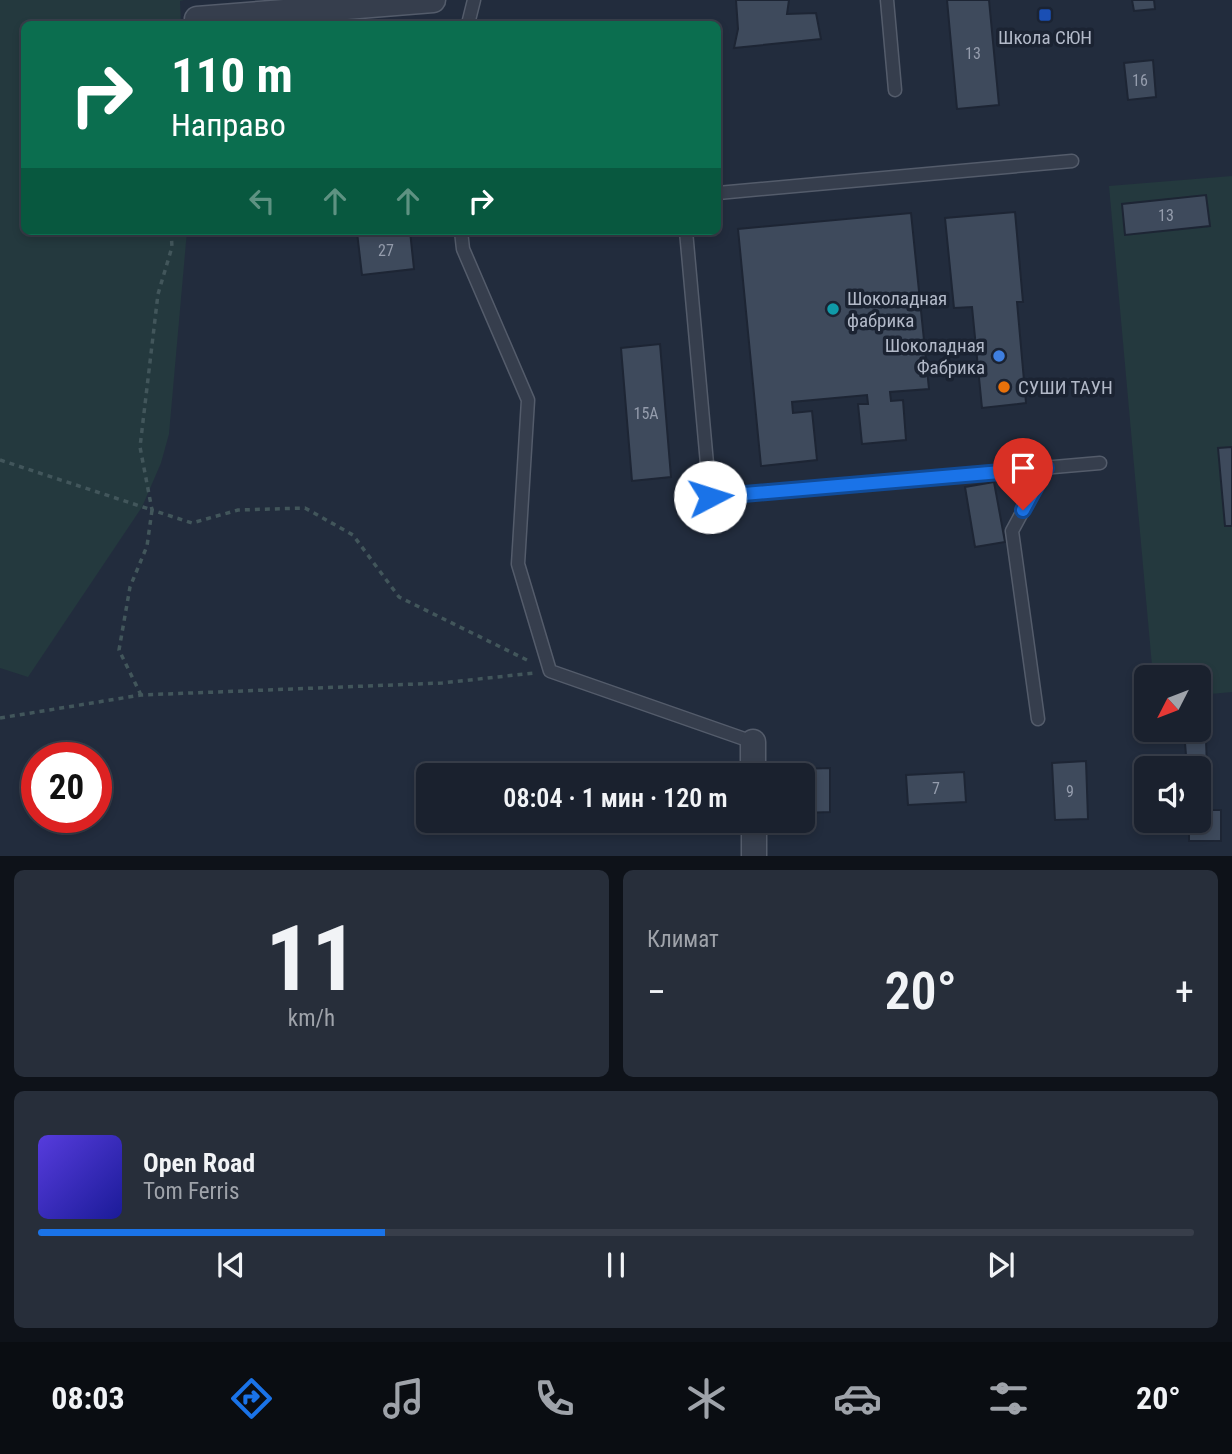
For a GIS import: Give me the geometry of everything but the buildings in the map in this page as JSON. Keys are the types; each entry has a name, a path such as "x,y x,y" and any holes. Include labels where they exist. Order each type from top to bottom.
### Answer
{"street":[{"path":"197,19 433,0"},
{"path":"753,741 753,763"},
{"path":"754,833 754,856"}],"lane":[{"path":"469,21 474,0"},
{"path":"887,0 895,90"},
{"path":"721,192 1072,161"},
{"path":"461,235 463,249 528,400 518,564 550,671 753,741"},
{"path":"686,235 710,497 1100,463"},
{"path":"1038,719 1012,531 1046,468"}],"path":[{"path":"141,695 119,650 130,587 147,546 152,510 140,447 158,294 172,247 171,235"},
{"path":"0,460 192,523 238,510 305,508 353,535 398,597 550,671"},
{"path":"0,718 141,695 442,683 550,671"}],"green space":[{"path":"0,0 184,0 180,1 181,21 21,21 21,235 187,235 169,434 161,463 142,507 28,677 0,668"},
{"path":"1232,176 1232,692 1211,694 1211,665 1152,665 1109,186"}],"place":[{"name":"Школа СЮН","path":"1045,15"},
{"name":"Шоколадная фабрика","path":"833,309"},
{"name":"Шоколадная Фабрика","path":"999,356"},
{"name":"СУШИ ТАУН","path":"1004,387"}],"route":[{"path":"710,497 1046,468 1023,510"}]}
